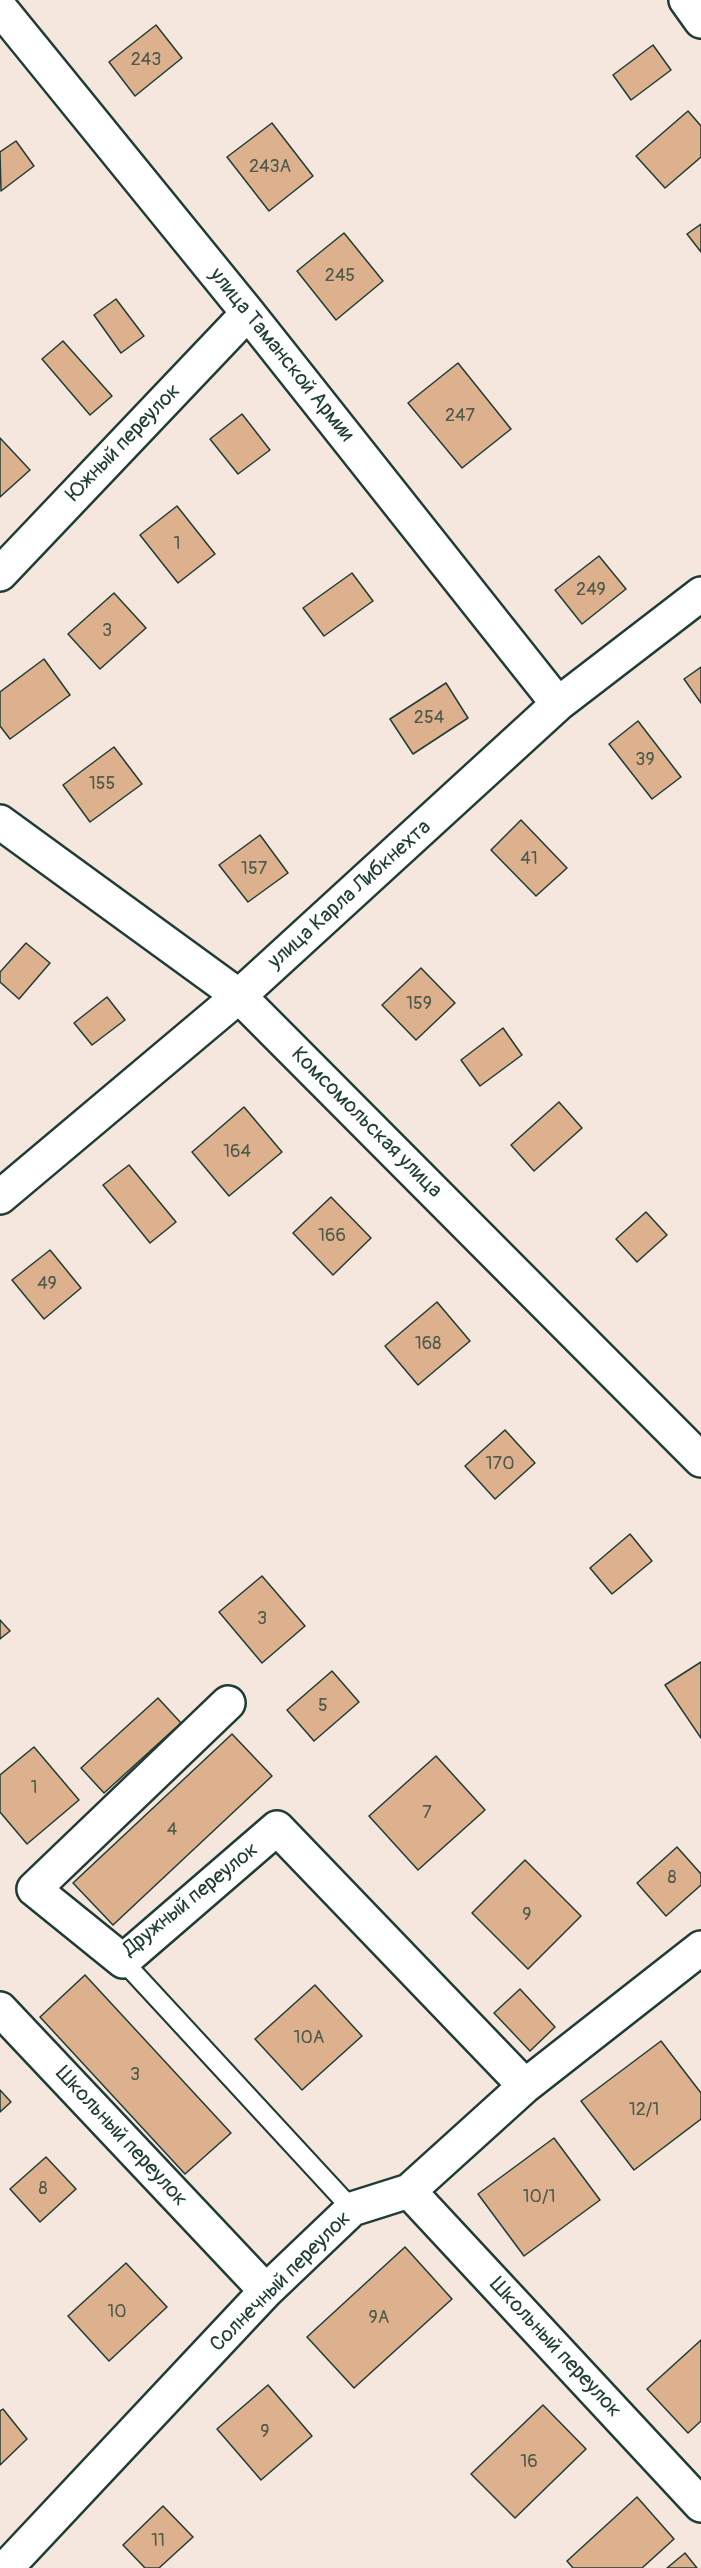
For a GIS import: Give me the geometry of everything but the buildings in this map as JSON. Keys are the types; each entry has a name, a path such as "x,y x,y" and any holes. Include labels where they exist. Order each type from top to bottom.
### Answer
{"street":[{"path":"686,0 701,21"},
{"name":"улица Таманской Армии","path":"0,8 248,313 558,704"},
{"name":"Южный переулок","path":"0,574 248,313"},
{"name":"улица Карла Либкнехта","path":"0,1197 239,996 558,704 701,594"},
{"name":"Комсомольская улица","path":"0,822 239,996 701,1460"},
{"name":"Дружный переулок","path":"228,1703 34,1889 123,1962 277,1828 525,2086"},
{"name":"Солнечный переулок","path":"5,2568 266,2291 352,2209 409,2191 525,2086 701,1948"},
{"name":"Школьный переулок","path":"0,2009 266,2291"},
{"name":"Школьный переулок","path":"409,2191 701,2505"},
{"path":"0,2564 5,2568"}],"lane":[{"path":"123,1962 352,2209"}]}
